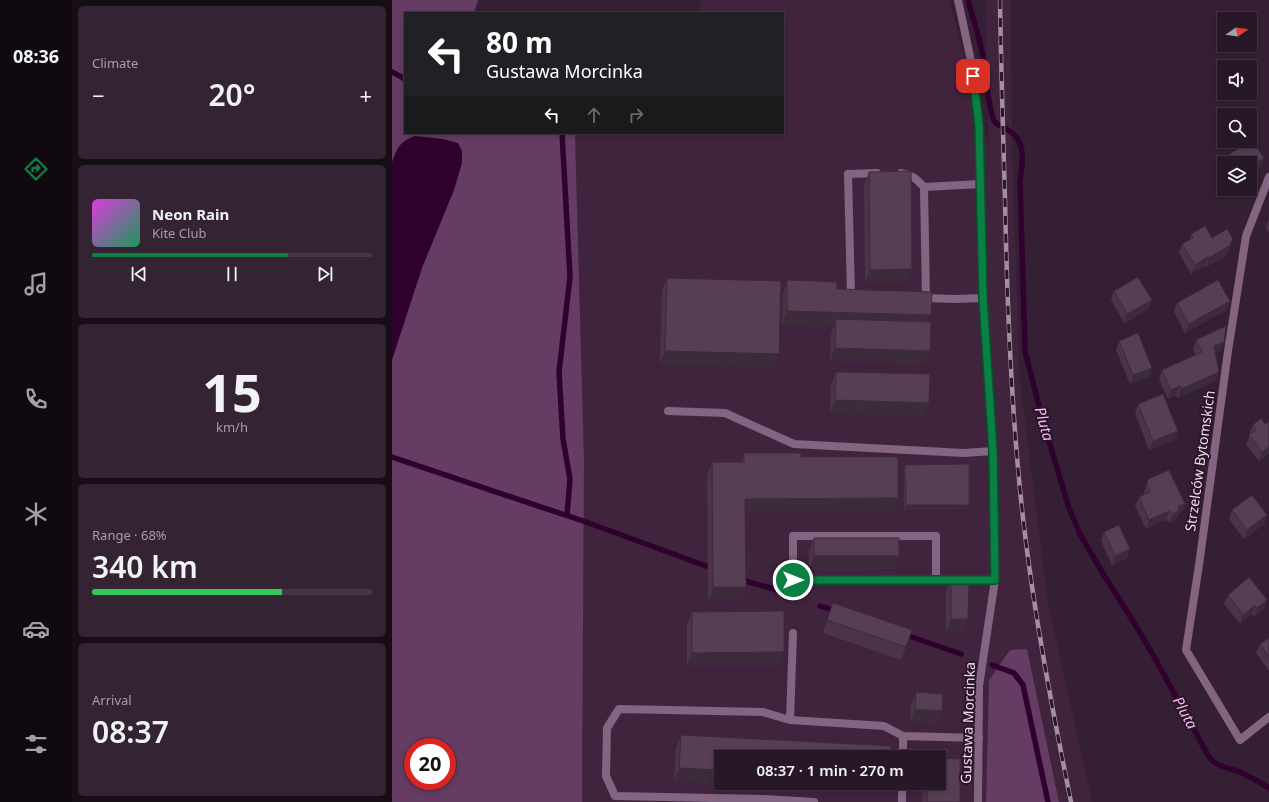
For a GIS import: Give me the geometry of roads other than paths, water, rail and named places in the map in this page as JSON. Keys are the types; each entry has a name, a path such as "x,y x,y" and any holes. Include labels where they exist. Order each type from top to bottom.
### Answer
{"street":[{"name":"Gustawa Morcinka","path":"958,0 971,60 978,116 983,298 993,451 995,580 979,686 980,738 978,802"},
{"path":"866,296 850,296 848,174 904,173 918,180 924,187 923,298 983,298"},
{"name":"Strzelców Bytomskich","path":"1269,177 1246,236 1228,351 1186,650 1240,740 1269,717"},
{"path":"924,187 981,184"},
{"path":"668,411 725,413 794,444 964,453 993,451"},
{"path":"936,580 936,536 793,536 793,580 936,580 995,580"},
{"path":"790,720 793,633"},
{"path":"814,802 683,800 615,796 606,776 607,728 619,708 763,712 790,720 884,726 903,736 980,738"},
{"path":"903,736 903,750"},
{"path":"902,790 902,802"}],"waterway":[{"name":"Pluta","path":"968,0 982,50 993,119 997,124 1008,130 1016,137 1021,148 1022,161 1020,181 1025,351 1042,418 1069,508 1080,534 1152,653 1209,757 1212,761 1244,774 1269,788"},
{"path":"392,72 404,78"},
{"path":"562,134 570,277 559,372 563,439 570,479 567,515"},
{"path":"392,457 586,522 714,569"},
{"path":"739,579 780,591"},
{"path":"820,606 836,611"},
{"path":"903,634 961,654"},
{"path":"992,665 1014,673 1023,685 1048,802"}],"railway":[{"path":"1000,0 1008,319 1015,438 1027,554 1050,696 1071,802"}]}
